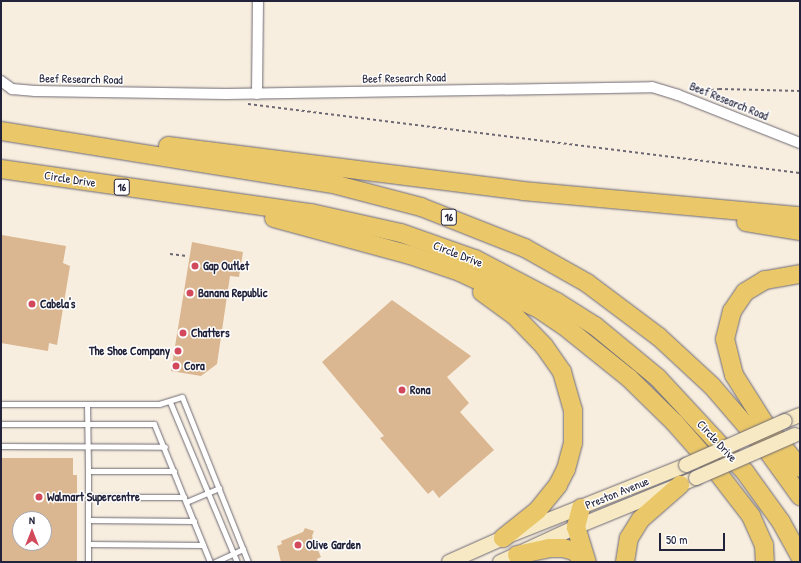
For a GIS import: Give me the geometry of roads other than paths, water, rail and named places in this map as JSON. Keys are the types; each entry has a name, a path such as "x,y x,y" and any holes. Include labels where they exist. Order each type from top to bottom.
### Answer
{"highway":[{"path":"1,125 523,191 800,216"},
{"name":"16","path":"1,131 337,185 421,207 524,248 587,283 659,337 717,391 767,450 800,496"},
{"name":"Circle Drive","path":"1,169 242,205 311,213 401,233 475,259 557,302 595,326 640,363 719,442 763,496 800,556"},
{"path":"523,191 593,204 800,231"},
{"path":"242,205 258,214 410,255 460,272 539,309 584,340 629,378 688,436 751,516 764,545 765,562"},
{"path":"410,255 478,290 514,315 552,356 569,390 574,432 563,477 538,510 503,538"},
{"path":"800,274 765,280 745,292 732,311 726,339 734,375 765,424 800,468"},
{"path":"625,562 629,538 641,519 680,485"},
{"path":"582,508 576,526 586,562"},
{"path":"517,555 549,548 563,548 574,551 586,562"}],"main road":[{"name":"Preston Avenue","path":"448,562 503,538 686,466 800,415"},
{"name":"Preston Avenue","path":"500,562 576,526 680,485 797,434"}],"street":[{"path":"258,1 258,94"},
{"name":"Beef Research Road","path":"1,81 12,89 35,91 258,94 652,87 698,103 800,143"}],"lane":[{"path":"1,404 170,402 182,397 248,562"},
{"path":"170,402 237,562"},
{"path":"87,404 88,562"},
{"path":"1,424 154,424 165,447 210,562"},
{"path":"1,446 165,447"},
{"path":"88,471 174,472"},
{"path":"186,502 219,488"},
{"path":"88,497 184,497"},
{"path":"88,520 194,521"},
{"path":"88,544 203,545"},
{"path":"214,562 243,549"}],"place":[{"name":"Gap Outlet","path":"195,266"},
{"name":"Banana Republic","path":"190,293"},
{"name":"Cabela's","path":"32,304"},
{"name":"Chatters","path":"183,333"},
{"name":"The Shoe Company","path":"178,351"},
{"name":"Cora","path":"176,366"},
{"name":"Rona","path":"402,390"},
{"name":"Walmart Supercentre","path":"39,497"},
{"name":"Olive Garden","path":"298,545"}]}
